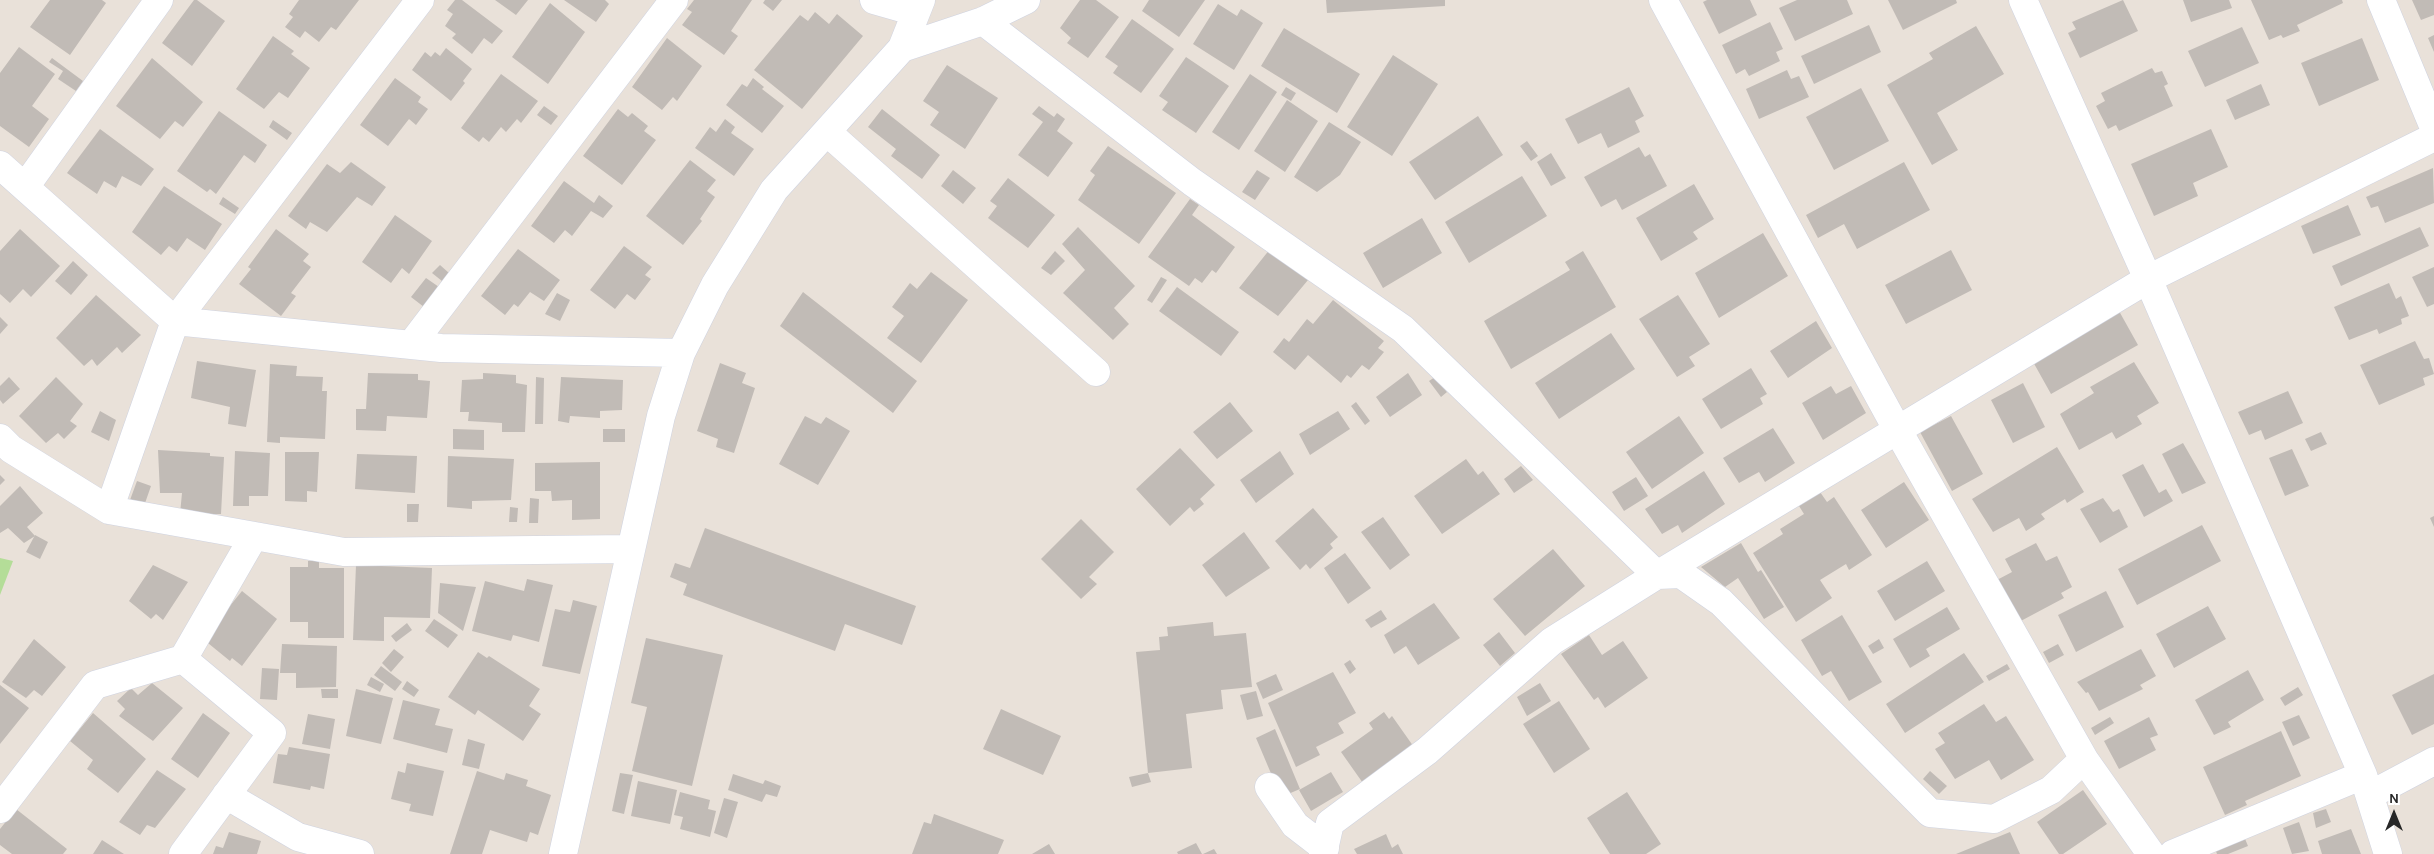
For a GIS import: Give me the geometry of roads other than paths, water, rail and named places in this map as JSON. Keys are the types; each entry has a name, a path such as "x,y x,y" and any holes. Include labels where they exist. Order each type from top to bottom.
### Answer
{"street":[{"path":"25,187 159,0"},
{"path":"109,510 175,321 420,0"},
{"path":"411,345 674,0"},
{"path":"563,854 661,416 681,353 715,285 774,190 902,48 919,6 874,0"},
{"path":"902,48 983,21 1026,0"},
{"path":"1663,0 1897,429 2084,758 2151,854"},
{"path":"2023,0 2148,279 2367,785 2388,854"},
{"path":"2381,0 2434,128"},
{"path":"983,21 1192,182 1402,329 1657,575 1681,574 1721,602 1930,813 1994,819 2051,790 2084,758"},
{"path":"827,132 1096,372"},
{"path":"1269,787 1295,825 1324,851 1330,823 1427,750 1552,641 1897,429 2148,279 2434,137"},
{"path":"0,165 175,321 441,348 681,353"},
{"path":"0,438 11,449 109,510 344,552 631,548"},
{"path":"0,809 95,685 183,659 254,536"},
{"path":"183,659 272,733 183,854"},
{"path":"2173,854 2434,760"},
{"path":"226,795 298,837 360,854"}]}
